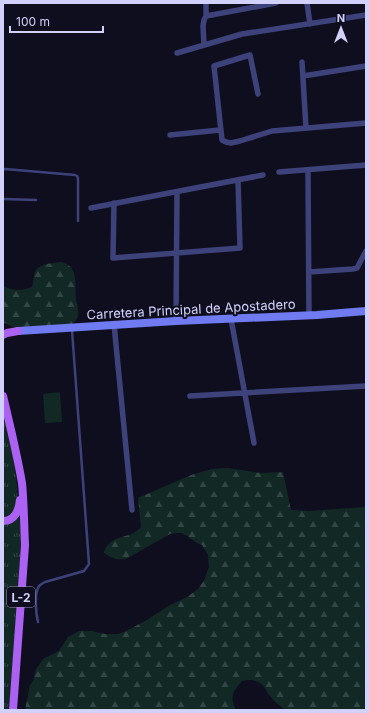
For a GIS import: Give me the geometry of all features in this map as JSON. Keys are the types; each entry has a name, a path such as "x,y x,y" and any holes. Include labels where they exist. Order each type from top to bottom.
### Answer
{"main road":[{"path":"3,329 18,331"},
{"path":"3,335 18,331"},
{"name":"L-2","path":"3,396 22,484 25,545 13,710"},
{"path":"3,521 10,520 17,512 22,484"}],"street":[{"path":"204,45 203,26 206,16 206,3"},
{"path":"206,16 276,3"},
{"path":"307,3 310,24"},
{"path":"176,53 242,34 366,15"},
{"path":"258,94 250,55 214,66 222,140 231,143 272,131 366,123"},
{"path":"302,62 306,128"},
{"path":"303,76 366,66"},
{"path":"170,135 220,130"},
{"path":"278,172 366,165"},
{"path":"308,170 309,316"},
{"path":"91,208 263,175"},
{"path":"114,203 113,258 240,248 238,180"},
{"path":"176,321 177,192"},
{"path":"309,272 357,268 366,250"},
{"name":"Carretera Principal de Apostadero","path":"18,331 114,324 309,316 366,311"},
{"path":"231,319 254,443"},
{"path":"114,324 132,510"},
{"path":"190,396 366,386"}],"lane":[{"path":"3,170 77,176 78,221"},
{"path":"3,199 36,200"},
{"path":"38,622 36,616 36,602 37,590 40,586 45,582 84,572 88,564 72,327"}],"green space":[{"path":"62,262 71,268 75,276 78,313 74,322 71,325 13,327 3,322 3,286 18,290 32,287 35,272 38,268 48,264"},
{"path":"60,392 62,422 45,423 43,394"},
{"path":"3,413 13,458 17,502 13,514 3,519"},
{"path":"228,468 261,473 283,472 291,510 309,511 366,507 366,710 285,710 272,698 260,683 249,680 242,681 233,694 232,698 236,710 25,710 30,685 33,681 36,669 43,659 59,651 68,637 79,631 92,631 105,634 118,634 124,632 147,620 168,606 187,597 198,589 205,579 209,567 208,555 202,545 182,533 170,534 126,559 114,558 104,552 111,542 131,534 141,527 138,498 191,475 212,469"},
{"path":"20,517 21,540 10,710 3,710 3,525 11,523"}]}
